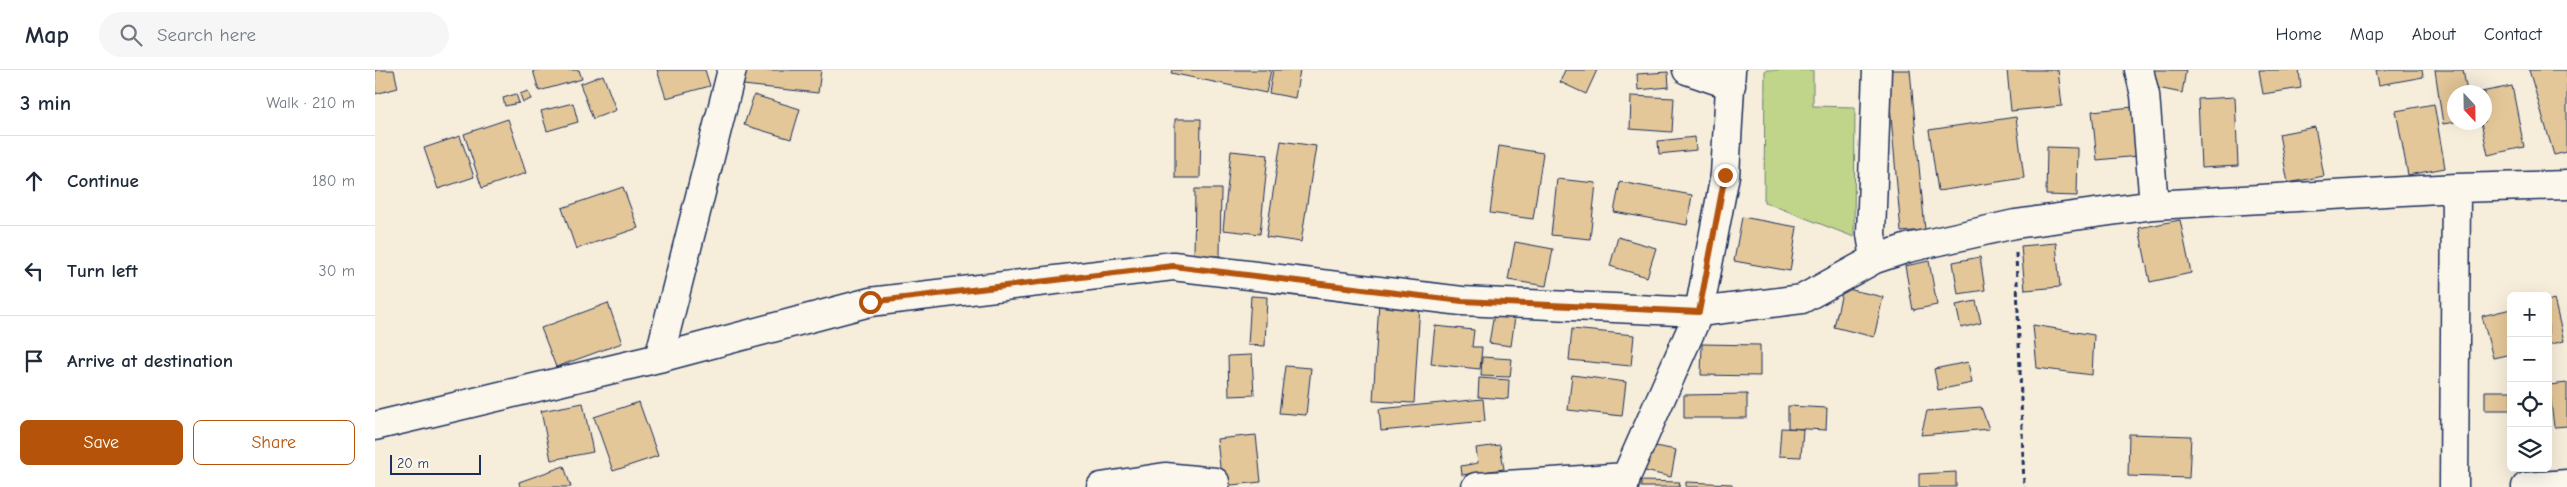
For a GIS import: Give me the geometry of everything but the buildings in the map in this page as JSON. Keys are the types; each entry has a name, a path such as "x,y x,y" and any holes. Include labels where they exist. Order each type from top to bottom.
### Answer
{"street":[{"path":"659,358 733,70"},
{"path":"1476,487 1625,482 1699,312 1725,175 1731,78 1687,70"},
{"path":"1875,260 1871,234 1877,70"},
{"path":"2139,70 2145,95 2154,205"},
{"path":"375,426 659,358 870,302 1173,266 1462,301 1699,312 1802,299 1875,260 1908,248 2015,224 2154,205 2456,188 2567,185"},
{"path":"2454,487 2456,188"},
{"path":"1101,487 1165,477 1215,482 1215,487"},
{"path":"2526,487 2567,484"}],"path":[{"path":"2015,224 2024,487"}],"green space":[{"path":"1765,70 1813,70 1813,106 1855,107 1854,237 1764,202"}],"route":[{"path":"870,302 1173,266 1316,281 1462,301 1699,312 1725,175"}]}
